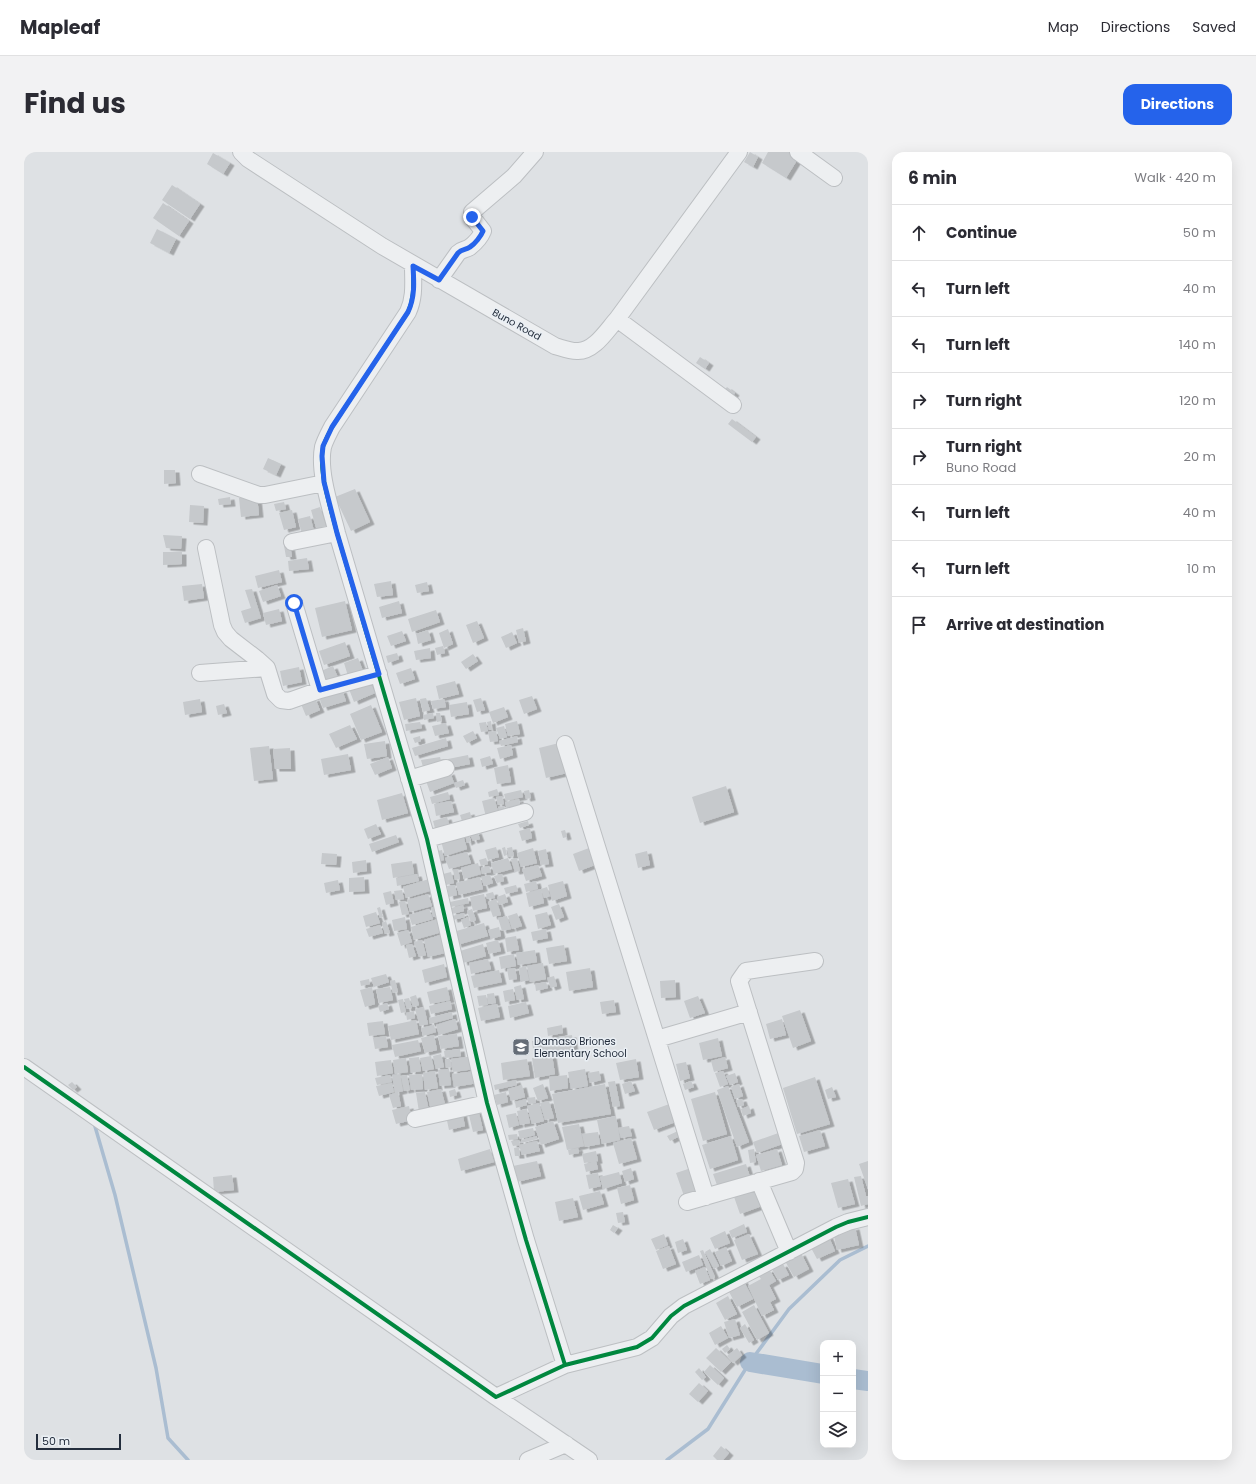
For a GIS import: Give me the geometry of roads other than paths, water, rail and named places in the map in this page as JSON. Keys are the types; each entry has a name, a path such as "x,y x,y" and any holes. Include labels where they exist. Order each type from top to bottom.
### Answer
{"street":[{"name":"Buno Road","path":"240,152 330,213 413,266 555,346 578,352 587,349 596,343 617,319 739,152"},
{"path":"439,280 458,253 461,250 471,246 482,234 483,231 472,217 472,212 514,176 535,152"},
{"path":"798,152 834,178"},
{"path":"413,266 414,294 408,312 332,427 325,441 322,456 324,482 337,533 427,839 487,1103 524,1233 565,1365"},
{"path":"617,319 733,405"},
{"path":"200,474 259,495 324,482"},
{"path":"292,542 337,533"},
{"path":"206,548 222,625 225,632 231,639 258,659 266,668 275,694 281,700 289,701 320,690 379,674"},
{"path":"294,603 320,690"},
{"path":"200,673 266,668"},
{"path":"565,744 706,1197"},
{"path":"409,779 446,768"},
{"path":"427,839 525,812"},
{"path":"686,1202 792,1172 795,1168 796,1163 739,981 746,971 815,961"},
{"path":"657,1039 749,1012"},
{"path":"24,1067 496,1397 589,1460"},
{"path":"415,1119 487,1103"},
{"path":"759,1181 789,1252"},
{"path":"496,1397 565,1365 644,1344 652,1338 671,1316 684,1306 836,1227 853,1220 868,1217"},
{"path":"528,1460 566,1444"}],"waterway":[{"path":"94,1123 115,1195 156,1368 168,1438 188,1460"},
{"path":"667,1460 708,1429 750,1362 789,1309 840,1260 868,1246"},
{"path":"750,1362 820,1374"},
{"path":"856,1379 868,1381"}],"place":[{"name":"Damaso Briones Elementary School","path":"521,1047"}]}
